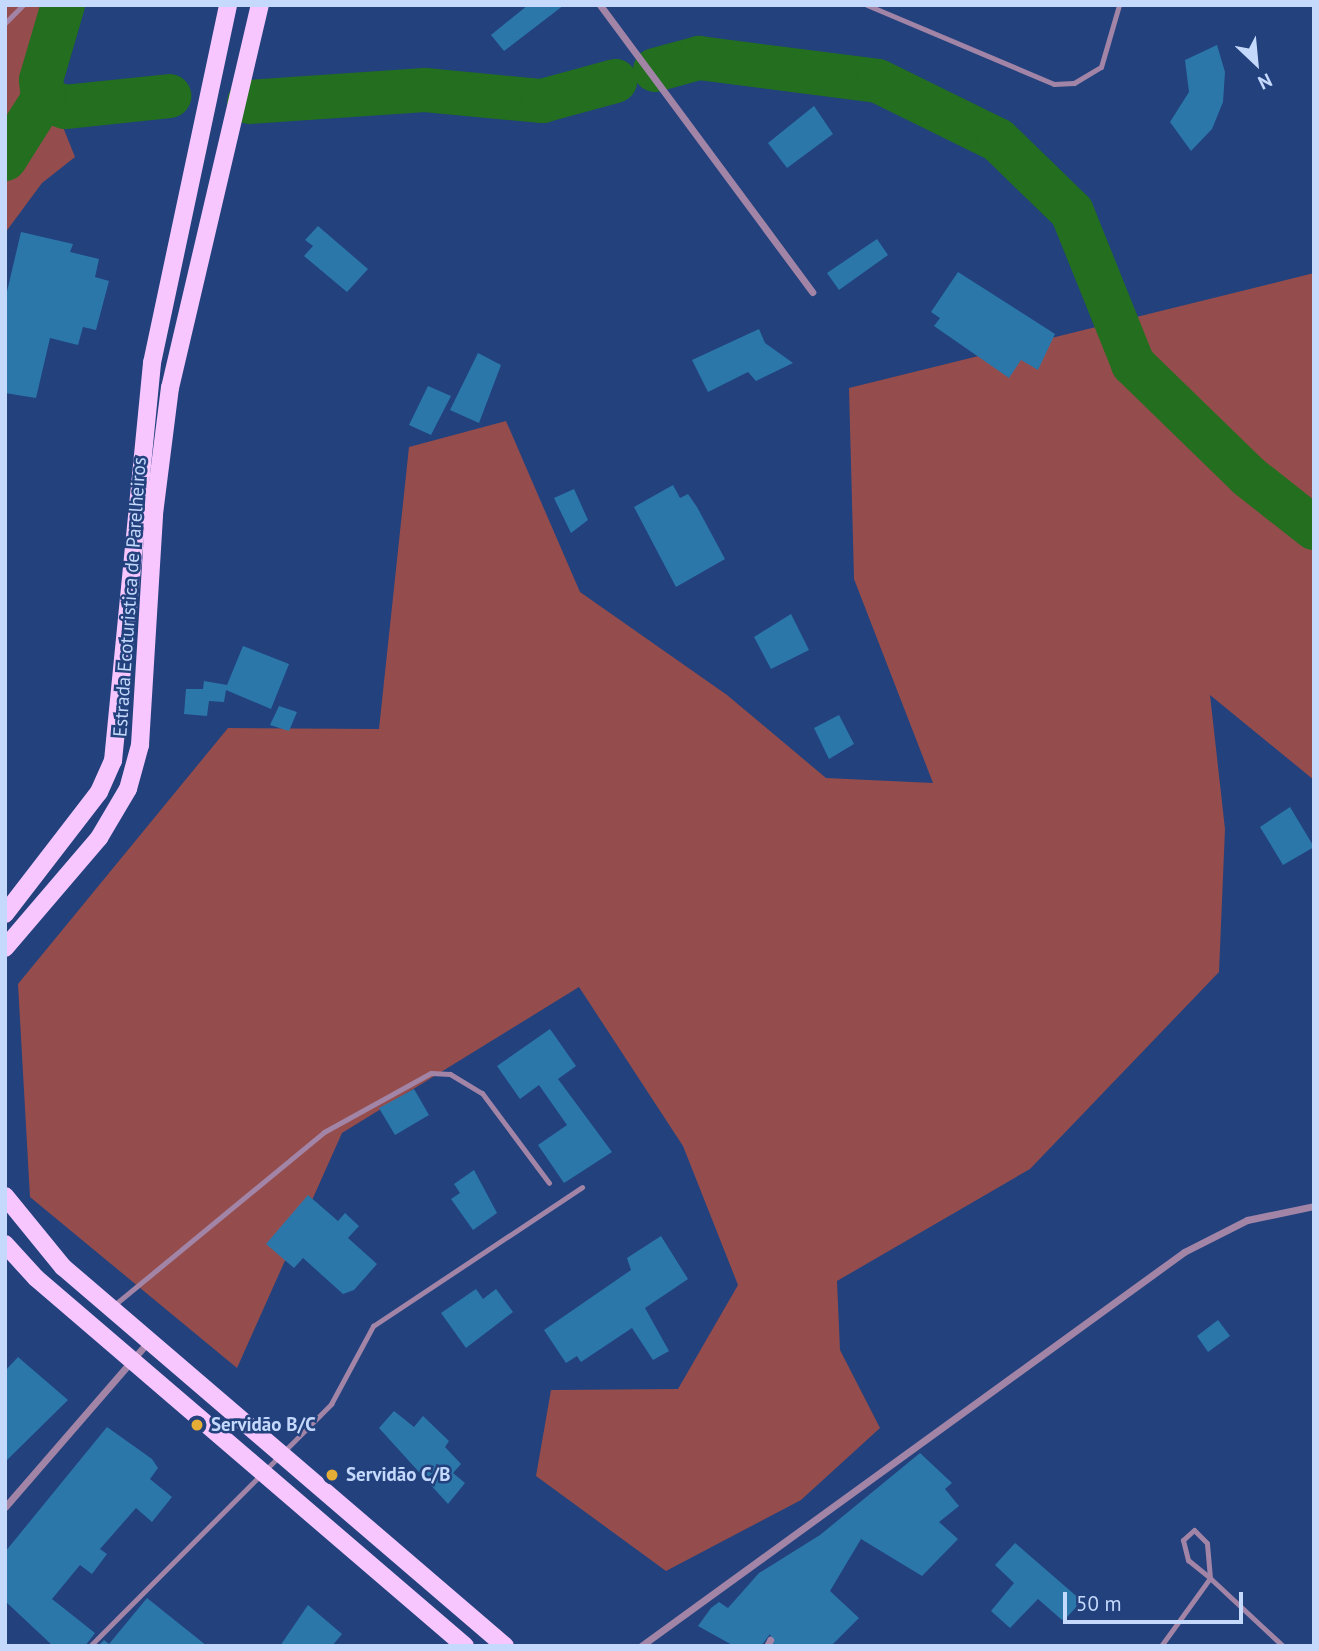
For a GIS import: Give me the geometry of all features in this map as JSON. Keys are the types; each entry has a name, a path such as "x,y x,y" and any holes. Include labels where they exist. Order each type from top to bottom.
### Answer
{"main road":[{"name":"Estrada Ecoturistica de Parelheiros","path":"5,914 99,792 113,761 147,400 228,5"},
{"name":"Estrada Ecoturistica de Parelheiros","path":"5,948 99,838 128,789 140,745 154,514 170,388 260,5"},
{"path":"5,1196 63,1267 284,1452 504,1646"},
{"path":"5,1244 264,1475 465,1646"}],"street":[{"path":"600,5 812,292"},
{"path":"640,1646 1184,1252 1247,1220 1314,1206"},
{"path":"5,1507 150,1340"}],"lane":[{"path":"5,23 23,5"},
{"path":"867,5 1054,84 1074,83 1101,67 1119,5"},
{"path":"112,1307 324,1132 431,1073 450,1074 482,1093 549,1182"},
{"path":"90,1646 194,1537 264,1475 331,1404 373,1326 582,1187"},
{"path":"1161,1646 1210,1578 1207,1543 1199,1531 1190,1531 1183,1540 1186,1558 1210,1578 1283,1646"}],"shaded area":[{"path":"5,5 78,5 59,55 53,102 75,157 42,183 5,233"},
{"path":"1314,273 1314,780 1210,695 1225,829 1219,972 1030,1169 837,1281 840,1350 880,1428 801,1500 666,1571 536,1476 551,1390 678,1389 738,1285 683,1146 579,987 342,1133 237,1368 30,1197 18,984 228,728 379,729 409,447 506,421 580,592 727,695 826,778 933,783 854,579 849,388"}],"building":[{"path":"528,5 564,5 504,51 491,35"},
{"path":"1217,45 1225,72 1223,102 1212,129 1191,151 1170,122 1189,92 1185,60"},
{"path":"814,106 833,134 787,168 768,143"},
{"path":"318,226 368,269 347,292 304,256 313,246 305,240"},
{"path":"21,232 73,244 70,252 99,259 95,277 109,281 96,330 83,327 78,345 50,338 36,398 5,393 5,300"},
{"path":"877,239 888,255 839,290 827,273"},
{"path":"958,272 1055,334 1038,370 1021,360 1009,378 934,326 940,318 931,312"},
{"path":"759,329 765,343 793,363 756,381 748,372 708,392 692,360"},
{"path":"478,353 501,365 479,423 450,410"},
{"path":"428,386 451,396 431,435 409,425"},
{"path":"673,485 680,498 688,494 725,559 676,587 634,507"},
{"path":"574,489 588,520 571,533 554,498"},
{"path":"791,614 809,650 771,669 754,637"},
{"path":"243,646 289,664 271,709 226,690 224,702 209,701 207,716 184,714 186,689 203,689 204,681 227,685"},
{"path":"279,706 297,712 289,731 270,725"},
{"path":"839,715 854,744 829,759 814,728"},
{"path":"1290,807 1314,847 1283,865 1260,827"},
{"path":"550,1029 576,1066 558,1079 612,1152 564,1183 538,1145 567,1125 539,1085 520,1099 497,1066"},
{"path":"414,1089 429,1115 395,1135 379,1108"},
{"path":"474,1170 497,1213 473,1230 451,1199 460,1193 454,1184"},
{"path":"308,1195 338,1221 345,1213 359,1226 348,1238 377,1264 354,1290 343,1294 303,1258 294,1268 266,1244"},
{"path":"661,1236 688,1279 645,1308 669,1351 653,1360 632,1328 581,1362 577,1356 566,1363 544,1330 631,1270 627,1258"},
{"path":"476,1289 483,1299 496,1289 513,1312 466,1348 441,1313"},
{"path":"1218,1320 1230,1336 1208,1352 1197,1336"},
{"path":"18,1357 68,1400 5,1462 5,1371"},
{"path":"394,1411 414,1427 423,1416 449,1441 445,1447 461,1464 453,1473 465,1483 448,1504 379,1428"},
{"path":"107,1427 152,1459 158,1468 150,1479 172,1497 152,1522 136,1508 100,1549 107,1554 92,1574 80,1565 52,1599 95,1633 85,1646 53,1646 5,1601 5,1552"},
{"path":"920,1453 952,1483 945,1489 959,1506 939,1522 958,1539 922,1576 861,1539 830,1591 859,1618 831,1646 774,1646 770,1634 761,1646 734,1646 698,1626 711,1608 719,1602 728,1608 759,1573 820,1535"},
{"path":"1015,1543 1082,1601 1067,1617 1062,1620 1038,1599 1010,1628 991,1611 1014,1583 995,1565"},
{"path":"147,1598 207,1646 98,1646 104,1640 109,1644"},
{"path":"308,1605 342,1634 332,1646 280,1646"}],"waterway":[{"path":"5,159 43,99 41,80 63,5"},
{"path":"655,70 699,58 878,81 998,140 1072,212 1133,364 1248,476 1314,528"},
{"path":"249,102 425,90 542,101 615,81"},
{"path":"43,99 65,107 169,96"}],"place":[{"name":"Servidão B/C","path":"197,1425"},
{"name":"Servidão C/B","path":"332,1475"}]}
